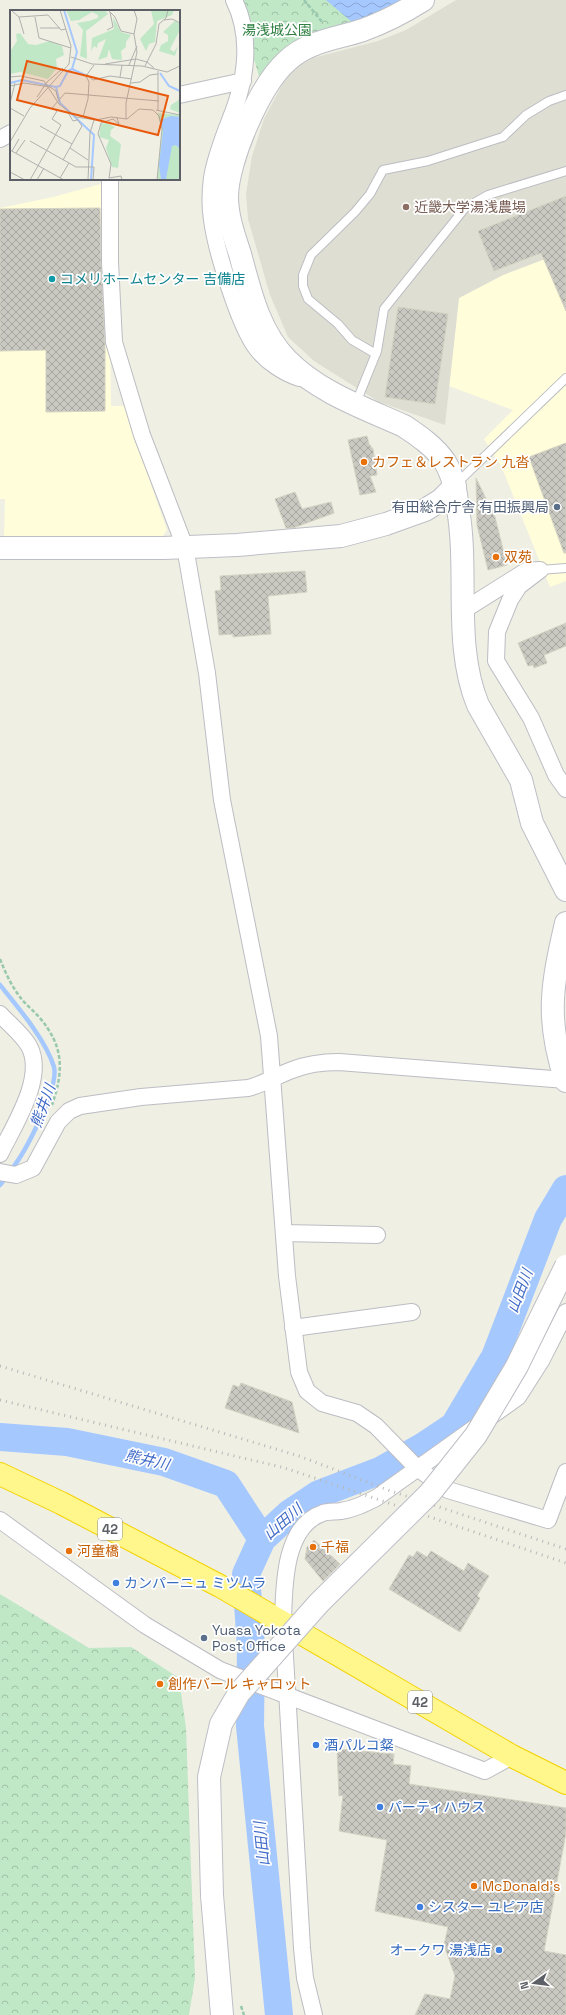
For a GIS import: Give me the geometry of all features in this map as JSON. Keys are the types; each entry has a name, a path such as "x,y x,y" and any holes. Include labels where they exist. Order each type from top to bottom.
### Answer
{"highway":[{"name":"42","path":"0,1474 61,1503 220,1586 512,1756 566,1783"}],"street":[{"path":"234,0 241,15 245,35 246,59 242,81 217,156 212,178 210,203 212,222 233,297 245,327 257,349 275,366 292,376 317,385 404,426 428,443 445,462 455,486 461,525 466,662 473,693 478,705 521,780 532,823 566,890"},
{"path":"317,385 286,359 262,324 253,301 234,233 228,208 228,183 238,151 263,90 270,79 287,61 301,50 386,22 423,0"},
{"path":"180,95 242,81"},
{"path":"0,139 10,134"},
{"path":"110,180 110,262 114,342 142,434 185,547 207,673 222,800 269,1036 274,1079 284,1233 293,1328 299,1372 307,1391 322,1403 357,1413 376,1426 417,1468 448,1490 548,1520 566,1472"},
{"path":"0,548 185,547 341,536 386,524 425,510 441,500 455,486"},
{"path":"464,610 526,571 540,570"},
{"path":"540,570 519,586 510,600 497,632 496,661 531,718 556,775 566,789"},
{"path":"0,1172 16,1174 32,1168 61,1119 69,1111 80,1106 141,1097 230,1091 263,1084 291,1070 308,1065 339,1062 566,1080 554,1038 552,1002 554,979 566,923"},
{"path":"0,1014 26,1042 33,1055 35,1069 31,1088 0,1154"},
{"path":"284,1233 377,1235"},
{"path":"222,2015 212,1895 209,1777 221,1724 239,1693 319,1603 430,1493 476,1435 518,1366 566,1266"},
{"path":"293,1328 412,1312"},
{"path":"314,2015 305,1978 302,1948 287,1694 279,1620 286,1568 292,1546 305,1524 323,1513 341,1511 360,1506 388,1490 518,1397 541,1361 566,1312"},
{"path":"0,1520 145,1625 220,1670 287,1694 485,1771 512,1756"}],"lane":[{"path":"376,354 352,340 338,324 308,299 303,286 303,274 311,255 365,200 383,170 428,161 503,136 526,115 549,101 566,95"},
{"path":"356,404 376,354 384,309 465,208 488,195 566,171"},
{"path":"455,486 566,378"},
{"path":"540,570 566,568"}],"path":[{"path":"304,0 311,11 337,37"}],"shaded area":[{"name":"近畿大学湯浅農場","path":"456,0 566,0 566,251 503,275 459,298 445,425 379,402 314,361 288,337 270,295 248,219 246,194 252,156 264,119 283,83 295,68 313,58 378,41 406,30"},
{"path":"108,182 111,406 125,406 167,530 162,537 4,538 5,499 0,499 0,208 53,197"},
{"path":"566,251 566,581 550,587 502,468 484,439 513,410 449,386 459,298 503,275"}],"green space":[{"name":"湯浅城公園","path":"234,0 423,0 337,37 263,90 241,15"},
{"path":"0,1594 89,1648 131,1647 179,1678 186,1728 195,1978 189,2015 0,2015"}],"water":[{"path":"326,0 401,0 373,14 352,22"}],"building":[{"path":"566,196 566,311 541,253 494,271 478,231"},
{"name":"コメリホームセンター 吉備店","path":"100,208 105,345 105,411 46,412 46,350 0,351 0,209"},
{"path":"398,307 448,314 435,404 385,397"},
{"name":"カフェ＆レストラン 九沓","path":"367,436 369,444 373,449 377,475 370,476 376,492 360,495 348,440"},
{"name":"有田総合庁舎 有田振興局","path":"566,443 566,553 564,553 529,457"},
{"path":"476,478 495,517 507,565 488,570 477,525"},
{"path":"295,492 302,509 331,502 334,513 293,528 286,528 275,499"},
{"path":"305,571 307,592 268,596 271,634 233,637 233,634 219,635 215,591 221,590 220,576"},
{"path":"566,623 566,646 544,655 547,663 534,668 533,665 528,666 518,643"},
{"path":"241,1383 292,1402 299,1433 225,1408 233,1385 239,1387"},
{"path":"314,1540 340,1564 323,1581 305,1559 307,1547"},
{"path":"417,1551 427,1557 431,1551 464,1571 468,1563 489,1576 477,1596 480,1598 460,1632 389,1589 409,1555 413,1557"},
{"path":"337,1749 394,1754 393,1764 411,1766 409,1784 566,1808 566,1833 544,1951 566,1955 566,2015 415,2015 425,1994 450,1999 455,1976 444,1945 448,1927 375,1911 387,1840 339,1831 343,1795 339,1796"}],"waterway":[{"name":"熊井川","path":"0,985 38,1035 45,1046 54,1067 54,1077 51,1090 40,1120 24,1150 11,1170"},
{"name":"熊井川","path":"0,1185 7,1176"},
{"name":"熊井川","path":"279,2015 250,1726 251,1647 246,1574 262,1539 289,1514 319,1494 382,1470 424,1446 454,1426 495,1357 548,1219 566,1189"},
{"name":"熊井川","path":"0,1437 67,1442 164,1462 226,1484 262,1539"}],"railway":[{"path":"0,1366 299,1456 388,1490 566,1549"},
{"path":"0,1400 285,1468 566,1563"}],"place":[{"name":"近畿大学湯浅農場","path":"406,207"},
{"name":"コメリホームセンター 吉備店","path":"52,279"},
{"name":"カフェ＆レストラン 九沓","path":"364,462"},
{"name":"有田総合庁舎 有田振興局","path":"557,507"},
{"name":"双苑","path":"496,557"},
{"name":"千福","path":"313,1547"},
{"name":"河童橋","path":"69,1551"},
{"name":"カンパーニュ ミツムラ","path":"116,1583"},
{"name":"Yuasa Yokota Post Office","path":"204,1638"},
{"name":"創作バール キャロット","path":"160,1684"},
{"name":"酒パルコ粲","path":"316,1745"},
{"name":"パーティハウス","path":"380,1807"},
{"name":"McDonald's","path":"474,1886"},
{"name":"シスター ユピア店","path":"420,1907"},
{"name":"オークワ 湯浅店","path":"499,1950"}],"water label":[{"name":"山田川","path":"520,1291"},
{"name":"山田川","path":"283,1522"},
{"name":"山田川","path":"262,1844"}]}
